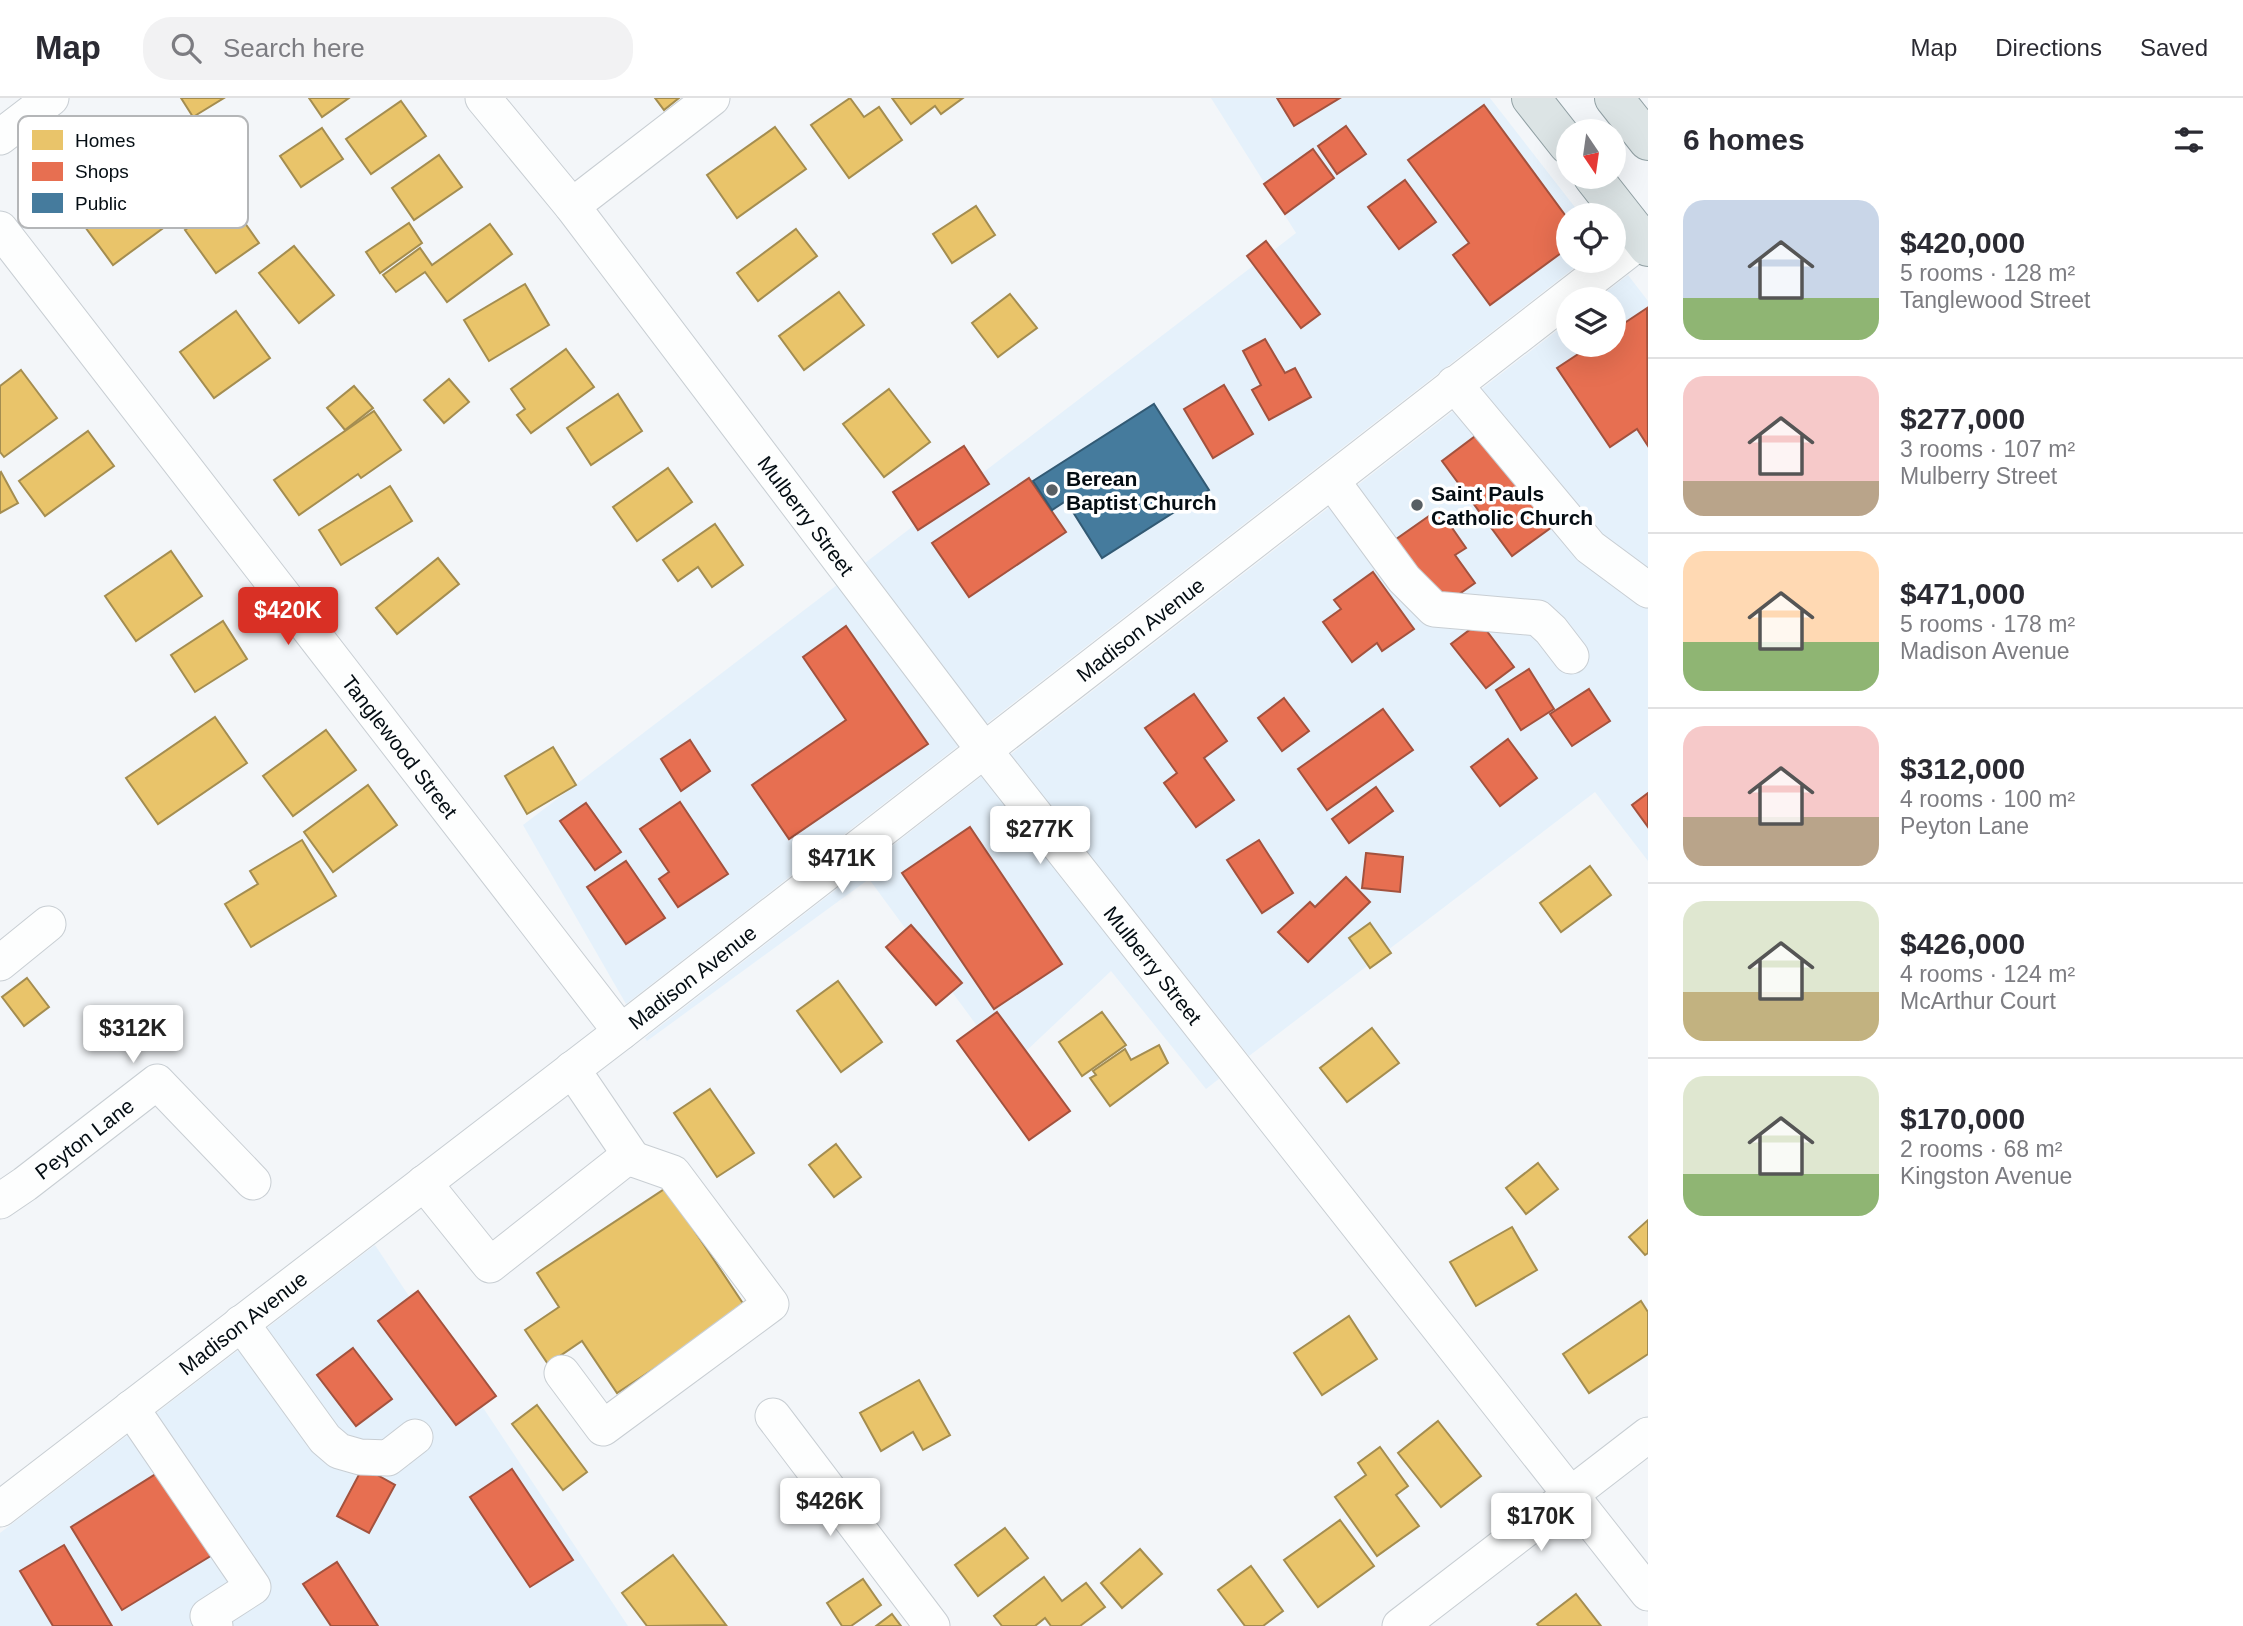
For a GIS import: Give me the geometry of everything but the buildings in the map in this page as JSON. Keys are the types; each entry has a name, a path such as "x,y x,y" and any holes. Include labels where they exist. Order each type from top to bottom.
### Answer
{"main road":[{"path":"1531,98 1556,130"},
{"path":"1614,98 1648,141"},
{"path":"1602,189 1646,240"}],"street":[{"path":"27,116 51,98"},
{"name":"Mulberry Street","path":"484,98 572,206 984,750 1648,1593"},
{"path":"572,206 712,98"},
{"path":"0,137 18,123"},
{"name":"Tanglewood Street","path":"0,229 621,1032"},
{"name":"Madison Avenue","path":"0,1508 621,1032 1454,384 1646,240"},
{"path":"1454,384 1591,547 1648,590"},
{"path":"1332,481 1404,579 1434,609 1538,618 1572,656"},
{"path":"0,963 48,924"},
{"path":"572,1069 633,1159"},
{"name":"Peyton Lane","path":"0,1201 156,1082 253,1182"},
{"path":"424,1183 490,1265 627,1157 633,1159 673,1173 771,1304 603,1428 562,1373"},
{"path":"241,1323 326,1439 339,1451 360,1457 388,1458 415,1437"},
{"path":"131,1408 253,1587 208,1616 215,1626"},
{"path":"773,1416 932,1626"},
{"path":"1399,1626 1648,1435"}],"shaded area":[{"path":"1211,98 1490,98 1556,183 1556,189 1561,189 1572,203 1556,203 1556,273 1568,273 986,724 865,563 1296,233"},
{"path":"1628,275 1648,301 1648,861 1595,792 1249,1056 1010,755 1556,331 1556,357 1626,357 1626,287 1612,287"},
{"path":"837,585 958,746 626,1004 523,825"},
{"path":"982,776 1220,1078 1206,1089 1111,971 1008,1068 869,879 647,1041 645,1038"},
{"path":"375,1245 628,1626 0,1626 0,1533"}],"place":[{"name":"Berean Baptist Church","path":"1052,490"},
{"name":"Saint Pauls Catholic Church","path":"1417,505"}]}
